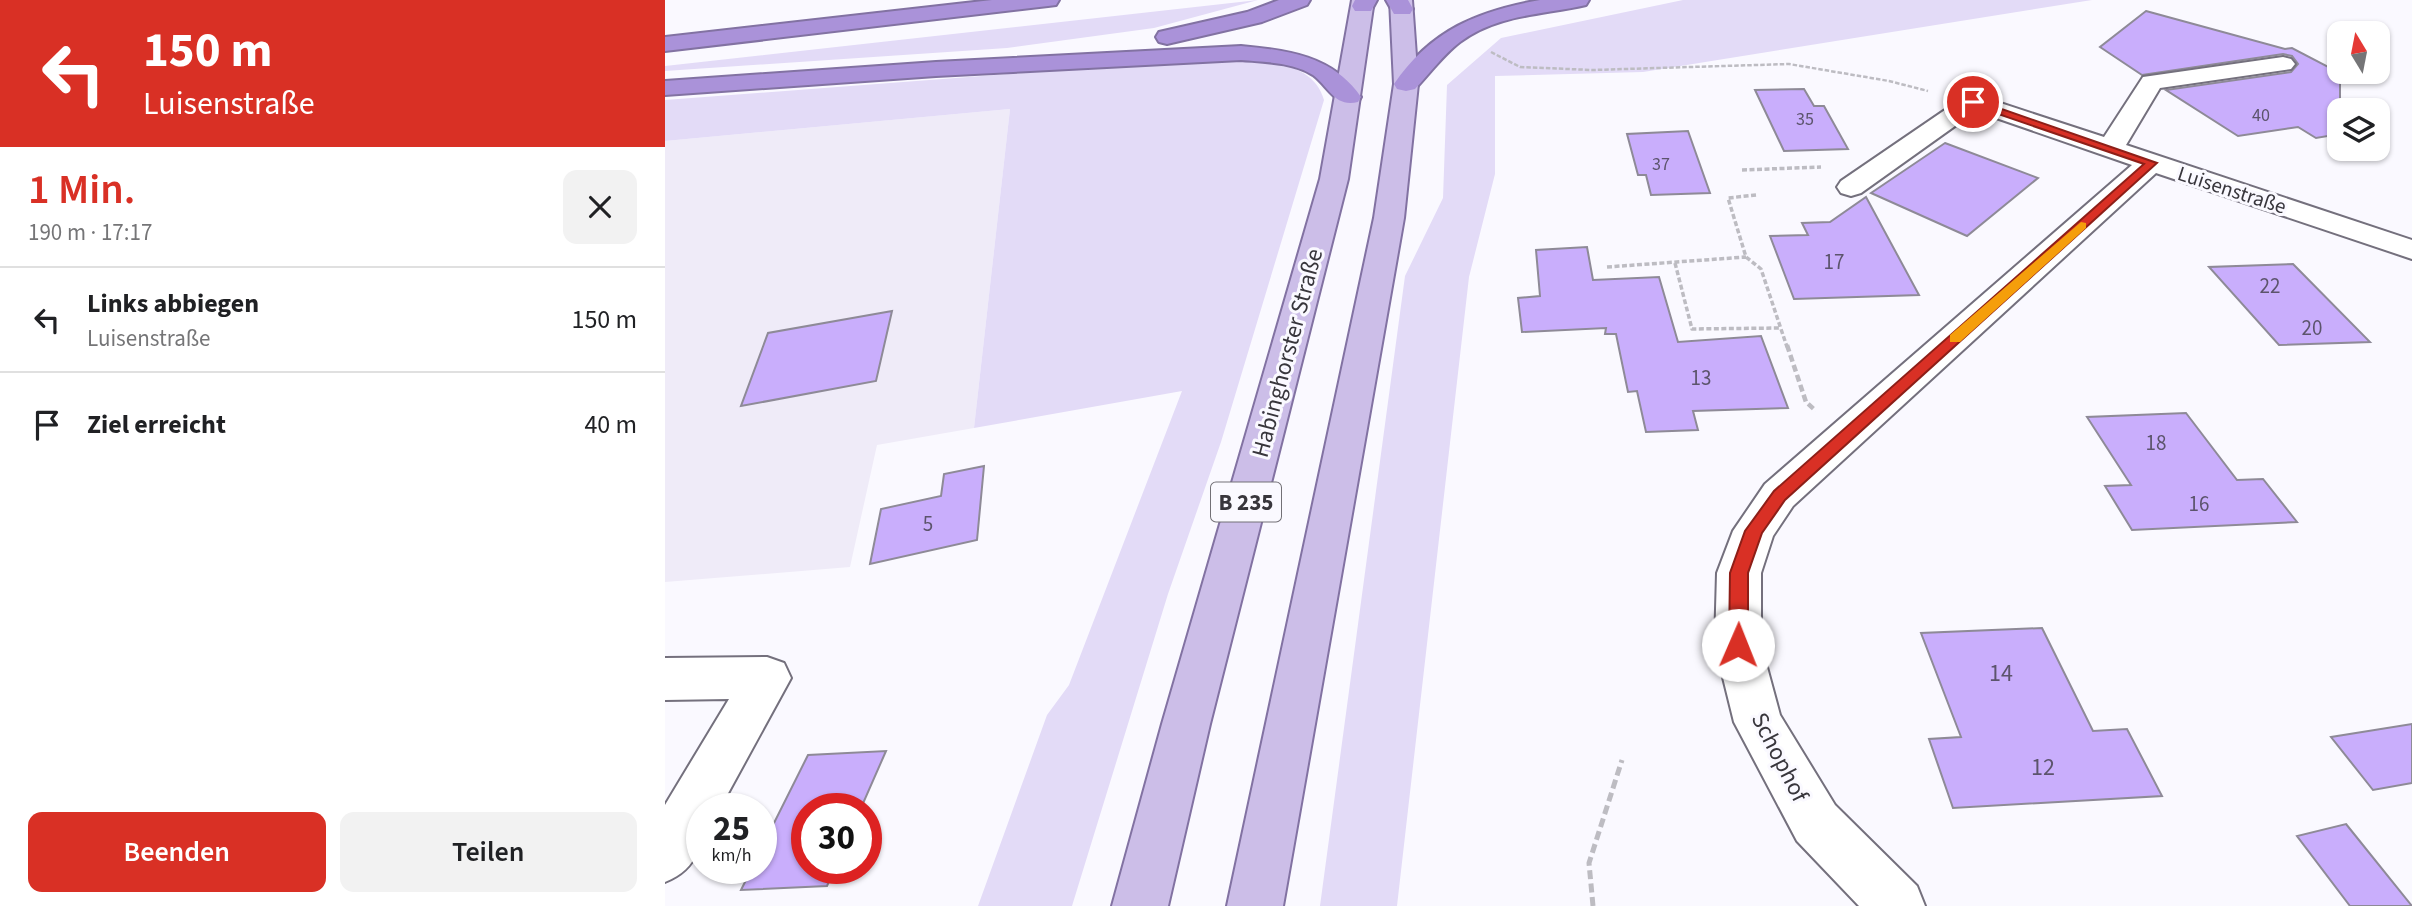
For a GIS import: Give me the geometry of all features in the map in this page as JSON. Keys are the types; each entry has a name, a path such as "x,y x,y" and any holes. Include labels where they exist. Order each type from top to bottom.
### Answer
{"highway":[{"path":"692,20 869,0"},
{"path":"665,44 1048,0"},
{"path":"936,69 1115,47 1230,23 1298,0"},
{"path":"1406,84 1460,31 1482,21 1578,0"},
{"path":"665,88 1189,53 1241,53 1283,57 1319,69 1349,97"}],"main road":[{"name":"Habinghorster Straße","path":"1140,906 1186,724 1334,179 1364,2"},
{"path":"1255,906 1389,218 1406,84 1400,3"}],"street":[{"path":"2110,149 2151,82 2283,64"},
{"name":"Luisenstraße","path":"1973,102 2412,250"},
{"path":"1851,187 1973,102"},
{"name":"Schophof","path":"1897,906 1815,823 1758,722 1738,645 1739,573 1754,531 1779,495 2151,163"},
{"path":"665,679 767,678 665,855"}],"path":[{"path":"1483,48 1520,66 1532,67 1593,70 1789,64 1889,81 1973,102"},
{"path":"1742,170 1883,165"},
{"path":"1756,195 1728,198 1746,257 1762,269 1806,402 1845,436"},
{"path":"1608,267 1746,257"},
{"path":"1675,263 1692,329 1781,328"},
{"path":"1593,906 1589,863 1622,760"}],"shaded area":[{"path":"1258,0 1154,28 1007,48 665,71 665,66"},
{"path":"1683,0 2092,0 1643,72 1495,76 1495,174 1469,277 1397,906 1320,906 1405,276 1443,198 1447,85 1501,38"},
{"path":"1193,60 1248,60 1287,66 1304,73 1316,84 1324,100 1221,442 1168,594 1072,906 978,906 1047,715 1069,685 1182,391 974,428 1010,109 665,141 665,100"},
{"path":"1010,109 974,428 877,445 850,567 665,582 665,141"}],"building":[{"path":"2146,11 2285,49 2292,48 2327,66 2327,84 2340,84 2340,98 2327,98 2327,136 2316,138 2298,127 2238,136 2166,90 2291,72 2298,64 2292,56 2283,54 2142,75 2100,47"},
{"path":"1804,89 1814,106 1824,106 1848,149 1784,151 1755,90"},
{"path":"1688,131 1710,193 1651,195 1646,175 1638,175 1627,134"},
{"path":"1945,143 2038,178 1967,236 1871,193"},
{"path":"1866,197 1919,295 1794,299 1770,236 1808,235 1802,223 1830,222"},
{"path":"1587,247 1593,280 1659,277 1678,342 1761,336 1788,408 1693,411 1698,430 1646,432 1637,391 1628,392 1616,334 1605,334 1606,328 1522,332 1518,298 1540,296 1536,250"},
{"path":"2293,264 2370,342 2279,345 2209,267"},
{"path":"892,311 876,381 741,406 768,333"},
{"path":"2186,413 2237,480 2263,479 2297,522 2132,530 2105,486 2131,485 2087,417"},
{"path":"984,466 977,540 870,564 881,509 941,496 944,474"},
{"path":"2042,628 2093,731 2127,729 2162,796 1953,808 1929,739 1961,737 1921,633"},
{"path":"2412,724 2412,783 2373,790 2331,737"},
{"path":"886,751 868,793 791,793 791,884 828,884 827,886 741,890 744,884 777,884 777,817 808,755"},
{"path":"2346,824 2412,906 2350,906 2297,836"}],"slow traffic":[{"path":"1955,339 2081,226"}],"route":[{"path":"1738,645 1739,573 1754,531 1779,495 2151,163 1973,102"}]}
